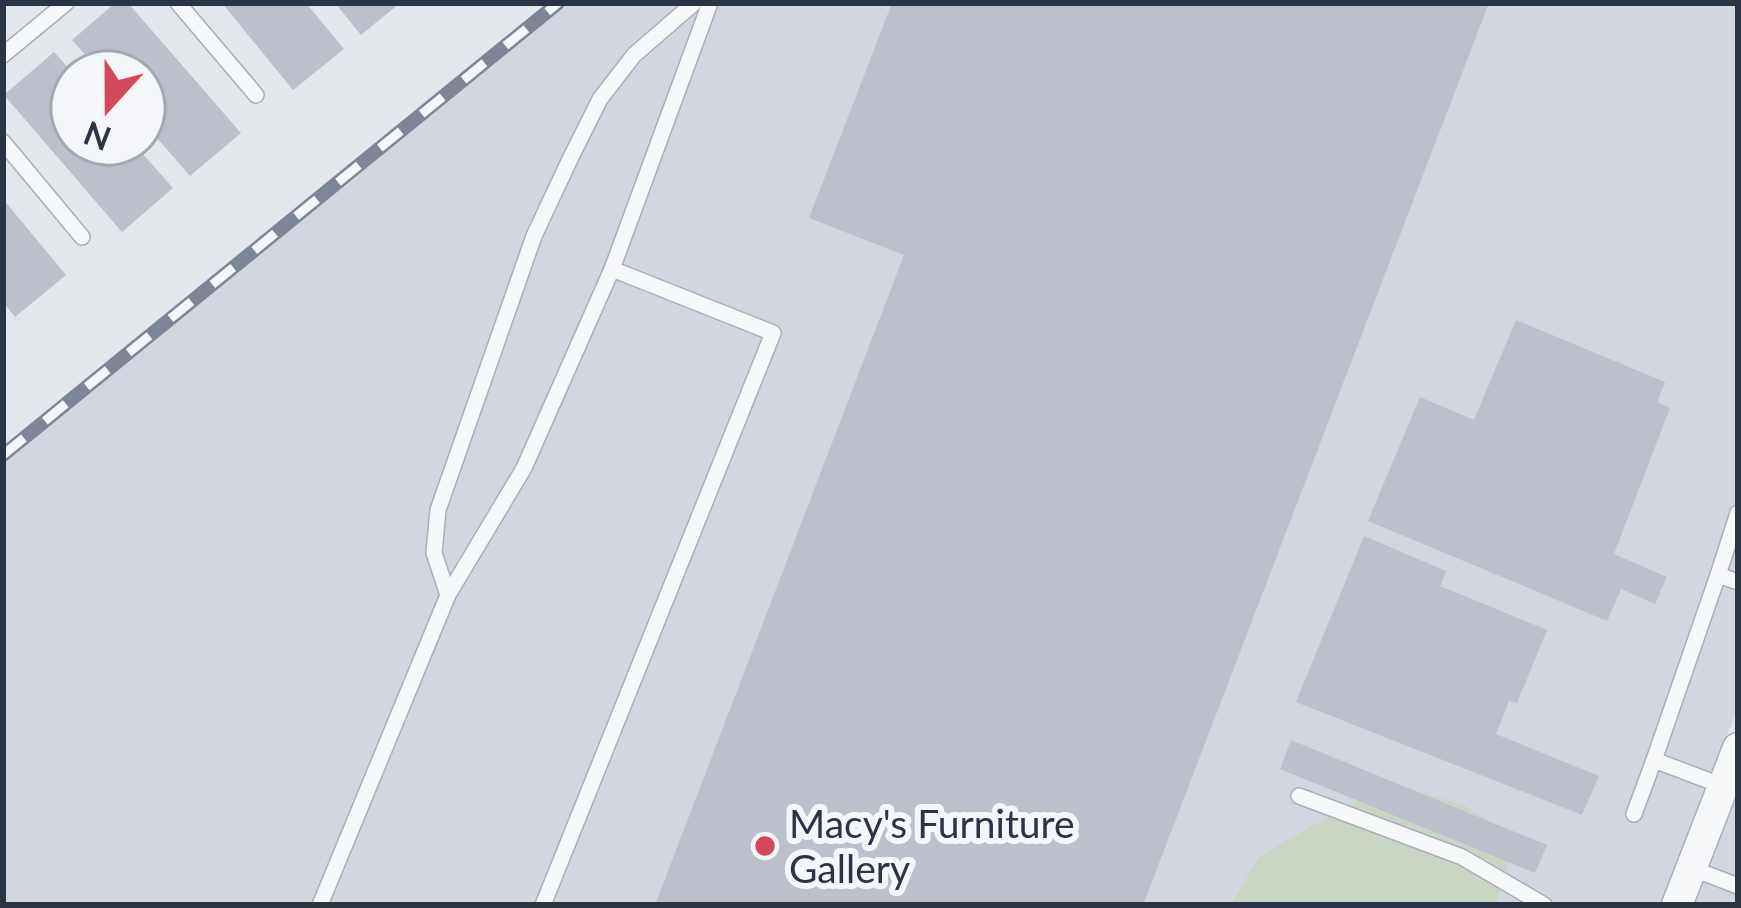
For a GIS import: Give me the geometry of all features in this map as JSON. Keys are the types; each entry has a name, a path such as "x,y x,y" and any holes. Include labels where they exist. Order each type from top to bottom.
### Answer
{"street":[{"path":"1677,905 1738,748"}],"lane":[{"path":"3,55 66,3"},
{"path":"178,3 256,95"},
{"path":"448,595 434,553 438,510 534,236 600,99 634,56 694,3"},
{"path":"320,905 448,595 524,469 612,268 710,3"},
{"path":"3,142 82,237"},
{"path":"543,905 773,333 612,268"},
{"path":"1634,814 1738,513"},
{"path":"1718,574 1738,582"},
{"path":"1654,760 1723,786"},
{"path":"1299,796 1462,857 1544,905"},
{"path":"1691,868 1738,886"}],"shaded area":[{"path":"552,3 1738,3 1738,707 1661,905 1497,905 1501,893 1387,783 1259,856 1230,905 3,905 3,453"},
{"path":"1738,789 1738,905 1693,905"}],"green space":[{"path":"1387,783 1464,805 1514,838 1497,905 1230,905 1259,856"}],"building":[{"path":"115,3 128,3 167,48 79,48 72,40"},
{"path":"222,3 306,3 344,49 293,90"},
{"path":"335,3 400,3 361,35"},
{"path":"892,3 1489,3 1143,905 655,905 904,255 809,218"},
{"path":"168,49 241,133 190,176 168,151"},
{"path":"48,57 48,146 4,95"},
{"path":"67,168 155,168 173,188 122,232"},
{"path":"3,199 66,275 15,317 3,302"},
{"path":"1516,320 1665,382 1657,402 1670,408 1614,554 1667,577 1655,604 1621,589 1607,621 1368,521 1420,397 1474,420"},
{"path":"1364,536 1446,571 1440,586 1547,630 1517,703 1509,701 1496,734 1599,776 1582,815 1296,702"},
{"path":"1291,740 1547,845 1535,873 1280,769"}],"railway":[{"path":"3,455 558,3"}],"place":[{"name":"Macy's Furniture Gallery","path":"765,846"}]}
